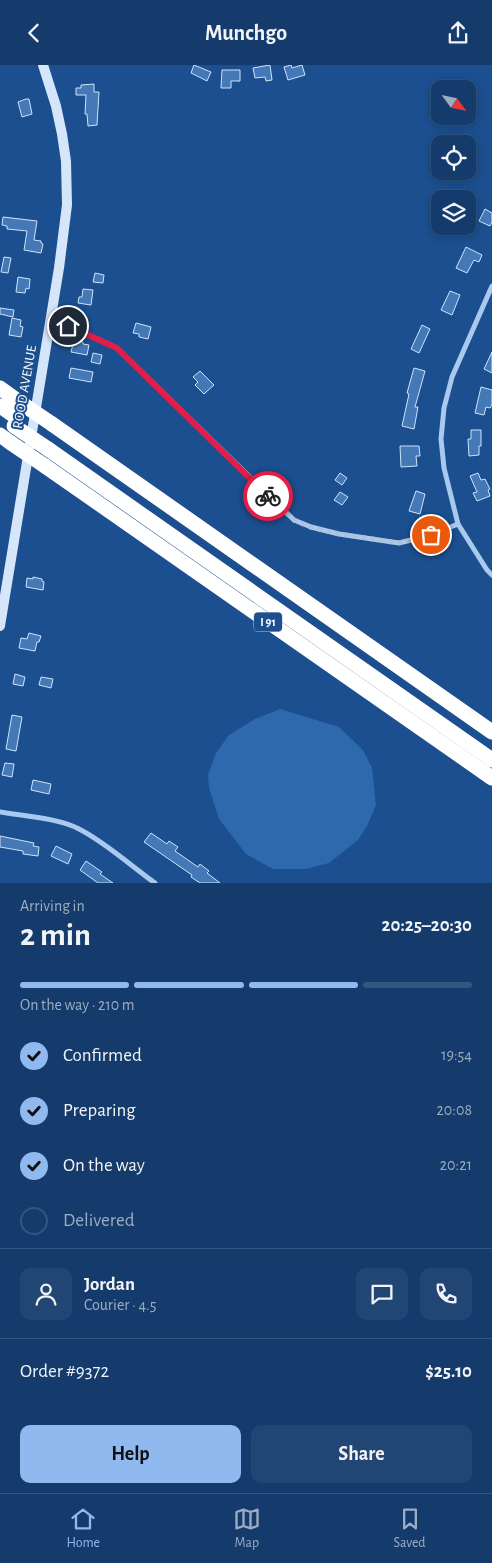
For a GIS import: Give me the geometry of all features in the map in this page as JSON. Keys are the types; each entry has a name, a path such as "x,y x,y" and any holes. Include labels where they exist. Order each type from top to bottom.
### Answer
{"highway":[{"path":"0,388 492,732"},
{"path":"0,406 15,421 492,760"},
{"path":"0,416 15,421"},
{"name":"I 91","path":"6,439 492,778"},
{"path":"49,445 492,750"}],"street":[{"name":"ROOD AVENUE","path":"0,626 60,268 66,216 64,149 59,117 43,65"},
{"path":"492,287 452,377 444,408 441,439 444,467 458,524 492,575"},
{"path":"51,318 117,348 294,520 310,527 339,534 399,543 431,535 458,524"},
{"path":"0,812 64,823 79,829 155,883"}],"shaded area":[{"path":"280,709 339,727 363,750 372,768 376,805 367,826 358,840 329,863 306,869 273,869 246,854 219,819 209,788 208,775 216,753 229,735 255,719"}],"building":[{"path":"194,65 211,72 207,81 191,73"},
{"path":"270,65 272,80 266,81 265,77 255,78 253,68"},
{"path":"291,65 292,68 302,65 305,75 288,80 284,67"},
{"path":"222,70 240,70 240,81 231,81 231,88 221,88"},
{"path":"94,84 94,92 99,92 97,125 88,126 87,114 85,114 86,95 76,95 76,88 81,88 81,85"},
{"path":"29,99 32,114 22,117 18,102"},
{"path":"485,209 492,213 490,226 479,221"},
{"path":"3,217 37,221 34,240 41,241 43,244 41,253 24,250 27,231 7,229 7,226 2,225"},
{"path":"466,247 482,255 479,262 474,260 467,273 456,268"},
{"path":"4,257 11,258 8,273 1,272"},
{"path":"95,273 104,275 103,283 93,282"},
{"path":"18,277 30,279 29,289 26,288 25,293 16,292"},
{"path":"83,289 93,290 91,305 78,303 79,297 82,297"},
{"path":"450,291 460,295 452,315 441,310"},
{"path":"0,308 14,310 13,317 0,314"},
{"path":"12,318 21,320 20,326 23,327 21,337 9,335"},
{"path":"136,323 151,327 148,339 133,333"},
{"path":"422,325 430,329 419,353 411,349"},
{"path":"74,340 89,345 87,355 71,352"},
{"path":"492,352 492,373 484,369"},
{"path":"93,353 102,355 100,364 91,362"},
{"path":"71,368 93,372 91,382 69,378"},
{"path":"414,368 425,371 415,407 418,407 414,429 402,426 409,394 407,393"},
{"path":"200,371 214,385 204,394 195,385 198,382 193,377"},
{"path":"481,387 492,390 492,405 490,408 486,407 484,415 475,413"},
{"path":"471,430 481,430 479,455 469,456 468,439 471,439"},
{"path":"400,446 419,446 420,456 416,456 417,466 401,467"},
{"path":"340,473 347,478 342,485 335,480"},
{"path":"478,473 481,480 485,479 490,489 488,490 490,496 477,501 473,493 477,492 470,476"},
{"path":"416,491 425,494 420,514 409,511"},
{"path":"340,492 348,497 342,505 334,500"},
{"path":"33,577 42,579 44,582 43,590 26,587 27,578 33,579"},
{"path":"29,633 41,636 35,651 19,648 21,638 27,639"},
{"path":"15,674 25,677 23,686 13,684"},
{"path":"41,677 53,679 51,688 39,685"},
{"path":"12,715 22,717 16,751 6,749"},
{"path":"5,763 14,764 12,777 2,775"},
{"path":"33,780 51,784 49,794 31,790"},
{"path":"151,833 167,844 169,841 178,847 175,851 198,867 200,864 209,871 207,873 220,883 200,883 191,877 192,875 144,842"},
{"path":"0,836 34,843 33,846 39,847 38,856 23,854 23,851 0,847"},
{"path":"56,846 72,854 68,864 51,856"},
{"path":"86,861 102,872 100,874 113,883 98,883 80,870"}],"way so far":[{"path":"268,496 294,520 310,527 339,534 399,543 431,535"}],"route":[{"path":"68,326 117,348 268,496"}]}
